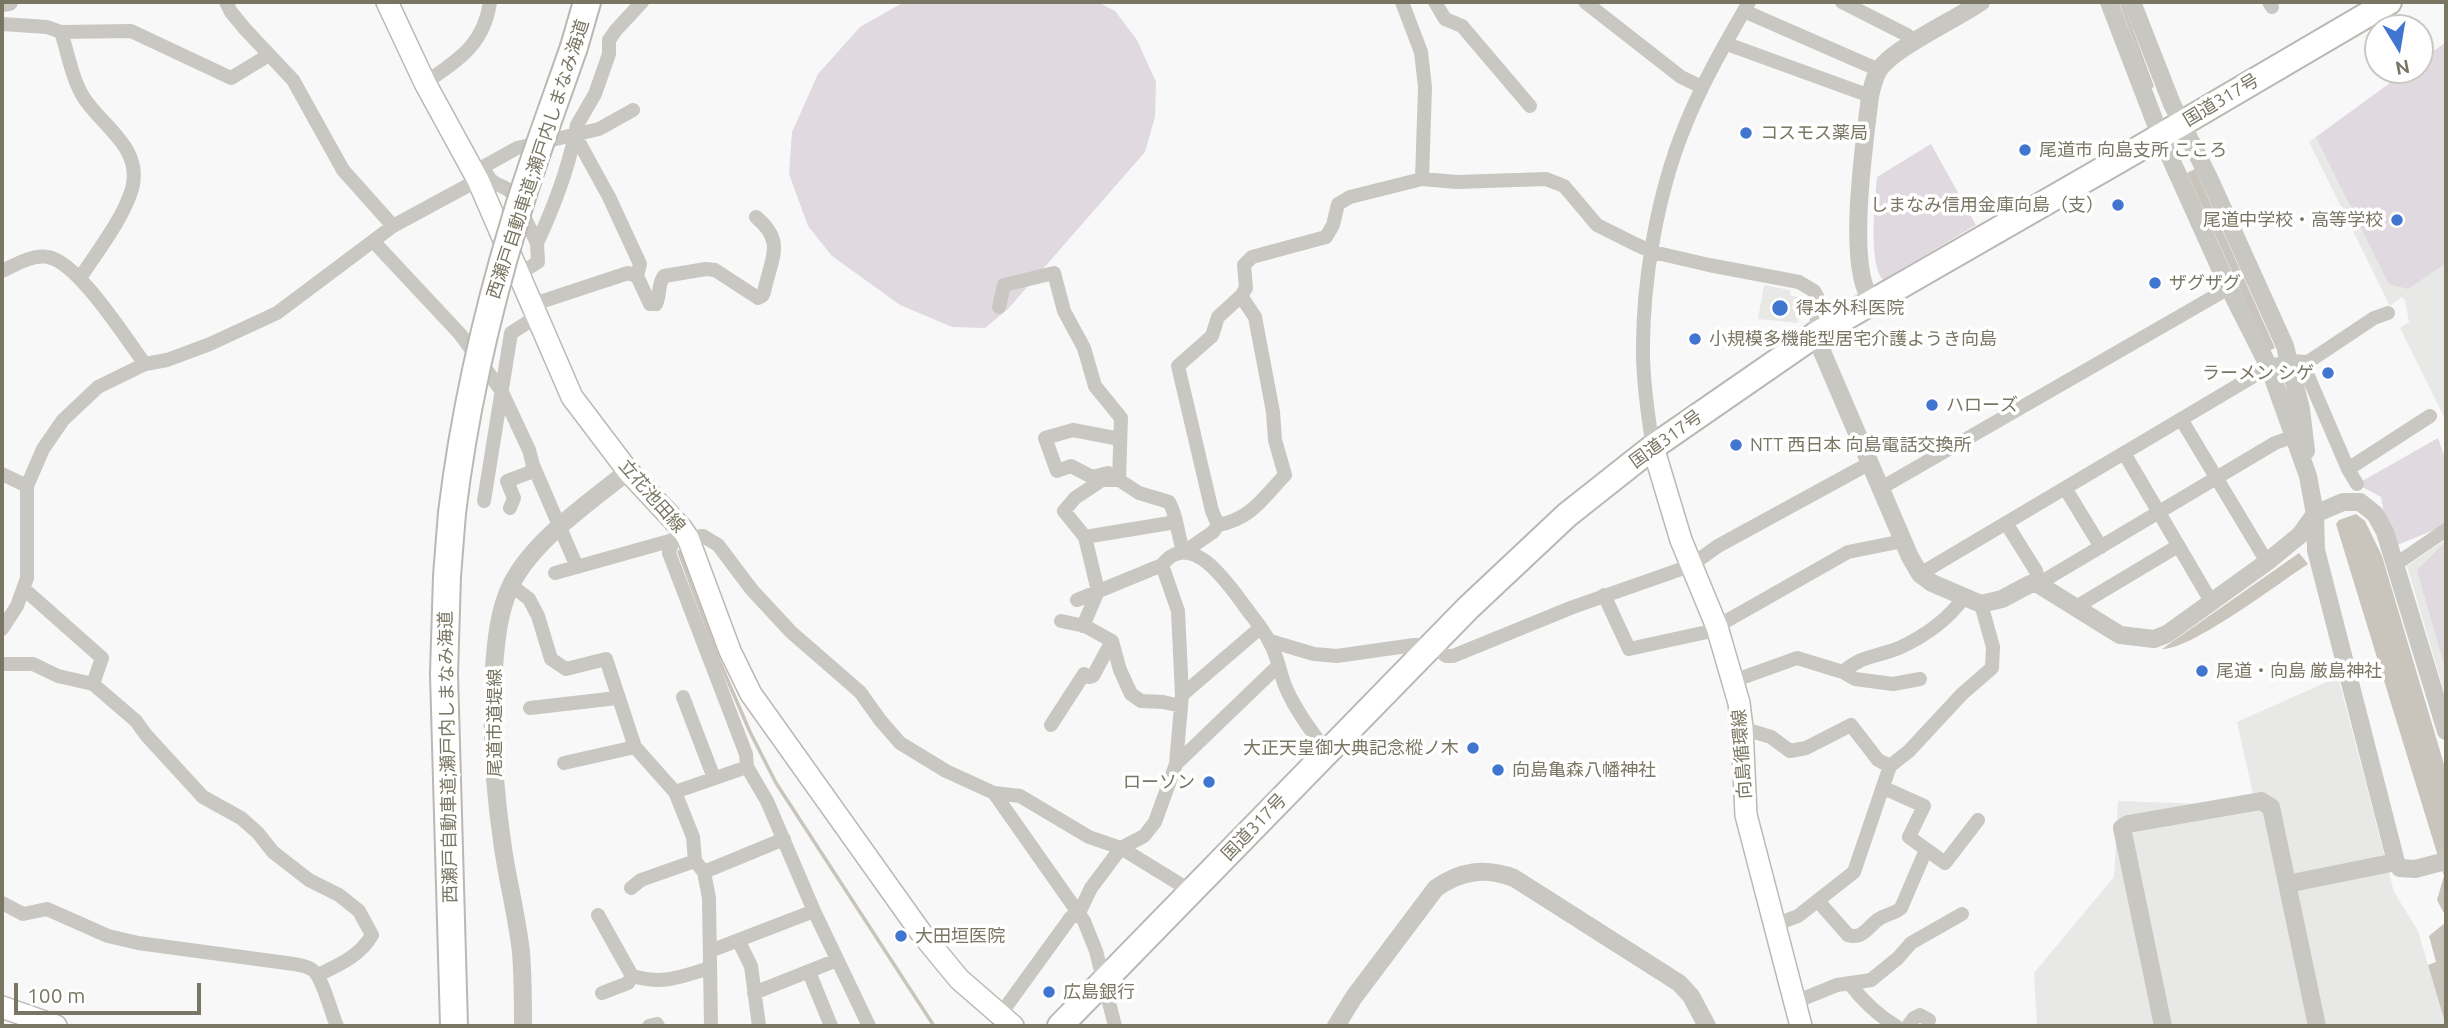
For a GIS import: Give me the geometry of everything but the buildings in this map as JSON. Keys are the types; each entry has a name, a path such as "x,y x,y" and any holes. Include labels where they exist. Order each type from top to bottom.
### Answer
{"highway":[{"name":"西瀬戸自動車道;瀬戸内しまなみ海道","path":"454,1026 444,674 445,605 452,513 464,425 487,320 515,218 587,2"},
{"name":"国道317号","path":"1060,1026 1433,645 1567,515 1653,447 1815,335 2389,2"}],"main road":[{"name":"立花池田線","path":"387,2 425,83 479,173 518,275 572,397 680,539 751,694 922,934 959,979 1007,1020"},
{"name":"向島循環線","path":"1653,447 1690,566 1717,627 1733,681 1742,729 1746,816 1801,1026"},
{"path":"2,1007 56,1026"}],"street":[{"path":"2,3 9,2"},
{"path":"226,2 230,12 293,80 343,170 393,226"},
{"path":"425,83 459,59 479,38 488,14 489,2"},
{"path":"537,243 572,152 577,125 595,94 609,54 609,40 642,2"},
{"path":"1402,2 1422,52 1425,87 1422,179"},
{"path":"1434,2 1445,19 1462,26 1530,106"},
{"path":"1585,2 1681,77 1702,87"},
{"path":"1842,2 1907,35 1914,43"},
{"path":"2109,2 2161,135 2300,434"},
{"path":"2137,3 2172,104 2285,346 2315,514 2316,550 2396,862 2400,869 2408,870 2442,862"},
{"path":"1872,302 1862,278 1857,222 1870,96 1879,70 1894,54 1975,4"},
{"path":"1653,447 1645,392 1644,303 1661,200 1673,159 1702,87 1746,7 1879,70"},
{"path":"2,24 47,27 61,32 131,31 231,78 269,55"},
{"path":"61,32 79,88 86,100 122,139 134,164 132,187 122,211 80,278"},
{"path":"1727,44 1870,96"},
{"path":"2,629 24,589 28,563 27,486 43,449 63,421 98,387 145,364 167,360 199,348 277,313 393,226 517,148 599,129 633,110"},
{"path":"575,135 609,197 640,264 637,276 650,304 656,304 659,298 659,282 664,276 706,269 715,270 758,298 762,296 774,249 774,238 756,217"},
{"path":"479,173 496,185 509,189 537,243 538,262 518,275"},
{"path":"1077,600 1161,565 1168,556 1184,552 1213,532 1217,525 1178,366 1212,336 1218,317 1241,296 1246,288 1244,265 1252,257 1265,252 1326,237 1333,225 1338,204 1350,197 1422,179 1457,182 1546,179 1564,186 1597,225 1653,252 1799,282 1814,291 1819,300 1815,335 1903,541 1920,574 1932,583 1981,604 2002,599 2030,584 2038,584 2275,443 2300,434"},
{"path":"373,241 460,334 501,390 577,567"},
{"path":"2,271 36,257 50,257 80,278 145,364"},
{"path":"484,500 511,333 533,311 603,279 628,273 637,276"},
{"path":"999,307 1004,285 1054,273 1064,311 1084,348 1095,386 1121,418 1119,475"},
{"path":"1881,488 2230,288"},
{"path":"1217,525 1236,522 1249,513 1285,475 1275,440 1273,412 1255,317 1241,296"},
{"path":"1920,574 2269,366 2289,360 2308,362 2375,318 2388,313"},
{"path":"2289,360 2308,376 2357,484"},
{"path":"2348,469 2430,416"},
{"path":"2181,419 2267,562"},
{"path":"1120,439 1073,430 1045,438 1056,471 1071,466 1092,477 1119,475 1139,493 1169,502 1184,552"},
{"path":"2124,453 2212,603"},
{"path":"1270,641 1314,654 1337,656 1414,645 1433,645 1446,656 1453,656 1604,595 1690,566 1718,546 1870,463"},
{"path":"510,508 514,498 507,481 531,472 533,465"},
{"name":"尾道市道堤線","path":"523,1026 521,953 503,849 493,752 492,698 502,612 512,585 530,557 628,471"},
{"path":"2,474 27,486"},
{"path":"1083,626 1098,591 1085,537 1064,511 1075,498 1102,480 1119,475"},
{"path":"2065,488 2101,547"},
{"path":"2038,584 2120,635 2154,639 2167,634 2267,562 2300,535 2315,514 2343,502 2360,502 2375,514 2385,532 2446,731"},
{"path":"1085,537 1176,522"},
{"path":"2006,523 2036,571 2038,584"},
{"path":"2396,564 2446,530"},
{"path":"555,573 680,539 703,536 719,545 752,590 791,632 860,692 900,743 946,771 994,793 1020,796 1089,837 1121,848 1191,891"},
{"path":"680,539 669,553 746,754 747,766 768,801 814,911 869,1026"},
{"path":"1604,595 1629,649 1707,632 1848,552 1903,541"},
{"path":"2076,607 2178,546"},
{"path":"1184,552 1192,553 1221,573 1270,641 1286,688 1327,752"},
{"path":"1007,1020 1071,917 1078,915 1091,888 1121,848 1144,836 1155,822 1176,764 1182,701 1178,611 1161,565"},
{"path":"512,585 529,599 538,616 551,659 566,669 606,659 635,747 675,792 693,837 709,898 711,1026"},
{"path":"24,589 102,657 93,684"},
{"path":"1843,672 1855,661 1897,648 1924,635 1953,613 1964,597"},
{"path":"1774,925 1798,916 1854,872 1869,824 1884,789 1889,766 1909,751 1962,694 1992,668 1993,647 1981,604"},
{"path":"1061,621 1083,626 1112,641 1130,694 1141,701 1163,702 1182,701 1260,628"},
{"path":"1051,724 1084,674 1093,676 1112,641"},
{"path":"1733,681 1797,658 1843,672 1854,679 1893,684 1920,679"},
{"path":"2,664 33,664 58,676 93,684 136,721 204,797 241,818 273,852 309,880 339,895 359,911 372,935 365,947 345,962 318,975"},
{"path":"1176,764 1279,665"},
{"path":"683,697 714,778"},
{"path":"530,708 617,698"},
{"path":"1742,729 1772,737 1790,751 1806,748 1851,725 1878,760 1889,766"},
{"path":"564,763 635,747"},
{"path":"675,792 747,766"},
{"path":"1884,789 1924,806 1909,836 1945,863 1978,820"},
{"path":"994,793 1084,921 1096,951 1115,1026"},
{"path":"2163,1026 2122,828 2128,824 2261,801 2271,807 2317,1026"},
{"path":"631,888 641,880 700,867 784,839"},
{"path":"1818,901 1848,935 1854,937 1864,934 1881,918 1896,913 1901,908 1926,850"},
{"path":"2287,884 2396,862"},
{"path":"1336,1026 1353,997 1436,888 1450,878 1481,871 1498,872 1514,878 1664,972 1691,996 1707,1026"},
{"path":"2,903 23,914 47,909 108,936 138,943 294,964 312,969 318,975 330,1012 338,1026"},
{"path":"710,951 814,911"},
{"path":"1795,1002 1837,985 1871,980 1898,958 1911,943 1962,914"},
{"path":"597,915 632,975 652,981 665,981 710,968"},
{"path":"739,942 751,966 759,1026"},
{"path":"754,993 837,960"},
{"path":"809,972 831,1026"},
{"path":"602,993 628,984 632,975"},
{"path":"1849,983 1882,1018 1896,1026"},
{"path":"1908,1026 1920,1015 1929,1020"},
{"path":"649,1026 658,1026"}],"shaded area":[{"path":"904,2 1098,2 1115,11 1137,40 1156,82 1155,117 1145,152 1008,309 985,328 952,327 900,305 832,256 808,226 789,174 792,132 818,74 860,27"},
{"name":"尾道中学校・高等学校","path":"2446,42 2446,421 2400,328 2409,322 2405,300 2402,297 2390,306 2309,142 2389,84 2434,84 2434,51"},
{"name":"尾道中学校・高等学校","path":"2446,42 2446,263 2408,289 2389,284 2316,137 2389,84 2434,84 2434,51"},
{"path":"1931,144 1976,225 1883,280 1878,272 1874,246 1877,177"},
{"path":"2195,169 2275,348 2268,351 2187,173"},
{"name":"得本外科医院","path":"1764,285 1790,290 1791,296 1801,297 1798,323 1758,319"},
{"path":"2438,438 2446,461 2446,525 2390,548 2381,497 2357,484"},
{"path":"2356,514 2365,521 2382,556 2446,771 2446,917 2437,900 2444,876 2336,524 2339,520"},
{"path":"2446,539 2446,698 2407,566"},
{"path":"2446,541 2446,672 2417,570"},
{"path":"2299,553 2308,564 2257,600 2193,639 2162,649"},
{"path":"2338,677 2394,892 2418,931 2446,1026 2037,1026 2034,973 2114,877 2118,801 2204,804 2253,794 2237,722"},
{"path":"2446,922 2446,1026 2428,965 2436,962 2429,936"}],"waterway":[{"path":"2121,2 2152,86"},
{"path":"679,552 718,658 750,732 776,783 934,1026"}],"place":[{"name":"コスモス薬局","path":"1746,133"},
{"name":"尾道市 向島支所 こころ","path":"2025,150"},
{"name":"しまなみ信用金庫向島（支）","path":"2118,205"},
{"name":"尾道中学校・高等学校","path":"2397,220"},
{"name":"ザグザグ","path":"2155,283"},
{"name":"得本外科医院","path":"1780,308"},
{"name":"小規模多機能型居宅介護ようき向島","path":"1695,339"},
{"name":"ラーメン シゲ","path":"2328,373"},
{"name":"ハローズ","path":"1932,405"},
{"name":"NTT 西日本 向島電話交換所","path":"1736,445"},
{"name":"尾道・向島 厳島神社","path":"2202,671"},
{"name":"大正天皇御大典記念樅ノ木","path":"1473,748"},
{"name":"向島亀森八幡神社","path":"1498,770"},
{"name":"ローソン","path":"1209,782"},
{"name":"大田垣医院","path":"901,936"},
{"name":"広島銀行","path":"1049,992"}]}
